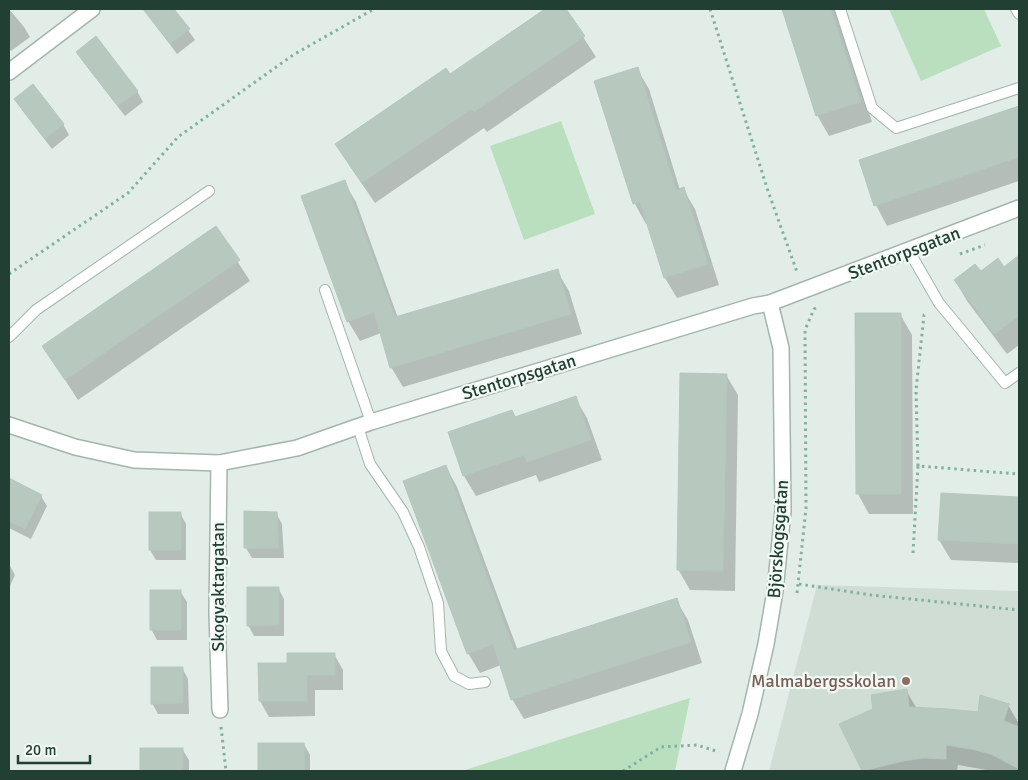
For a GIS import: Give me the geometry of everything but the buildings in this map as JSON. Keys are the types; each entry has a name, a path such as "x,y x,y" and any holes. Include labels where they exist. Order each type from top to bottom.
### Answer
{"street":[{"path":"9,72 92,9"},
{"name":"Stentorpsgatan","path":"9,425 75,447 134,460 219,463 297,448 364,424 753,306 770,303 1019,208"},
{"name":"Björskogsgatan","path":"735,765 750,714 766,644 776,591 783,511 781,348 770,303"},
{"name":"Skogvaktargatan","path":"219,463 217,613 220,710"}],"lane":[{"path":"840,9 872,108 896,128 1019,88"},
{"path":"1016,9 1019,14"},
{"path":"9,337 36,310 209,191"},
{"path":"909,251 939,302 1005,383 1019,373"},
{"path":"325,290 364,424 370,464 404,512 419,547 438,603 441,652 454,676 470,684 485,682"}],"path":[{"path":"9,274 128,193 178,137 293,56 374,9"},
{"path":"710,9 768,191 796,270 814,309 805,330 806,508 799,584 871,595 1019,610"},
{"path":"913,553 918,466 916,390 924,315 939,302"},
{"path":"918,466 1019,474"},
{"path":"220,710 226,771"},
{"path":"622,771 661,747 697,746 735,765"}],"shaded area":[{"name":"Malmabergsskolan","path":"817,585 1019,591 1019,771 769,771"}],"green space":[{"path":"889,9 984,9 1001,46 921,81"},
{"path":"561,121 595,214 524,240 490,146"},
{"path":"690,698 675,771 462,771"}],"place":[{"name":"Malmabergsskolan","path":"906,681"}]}
